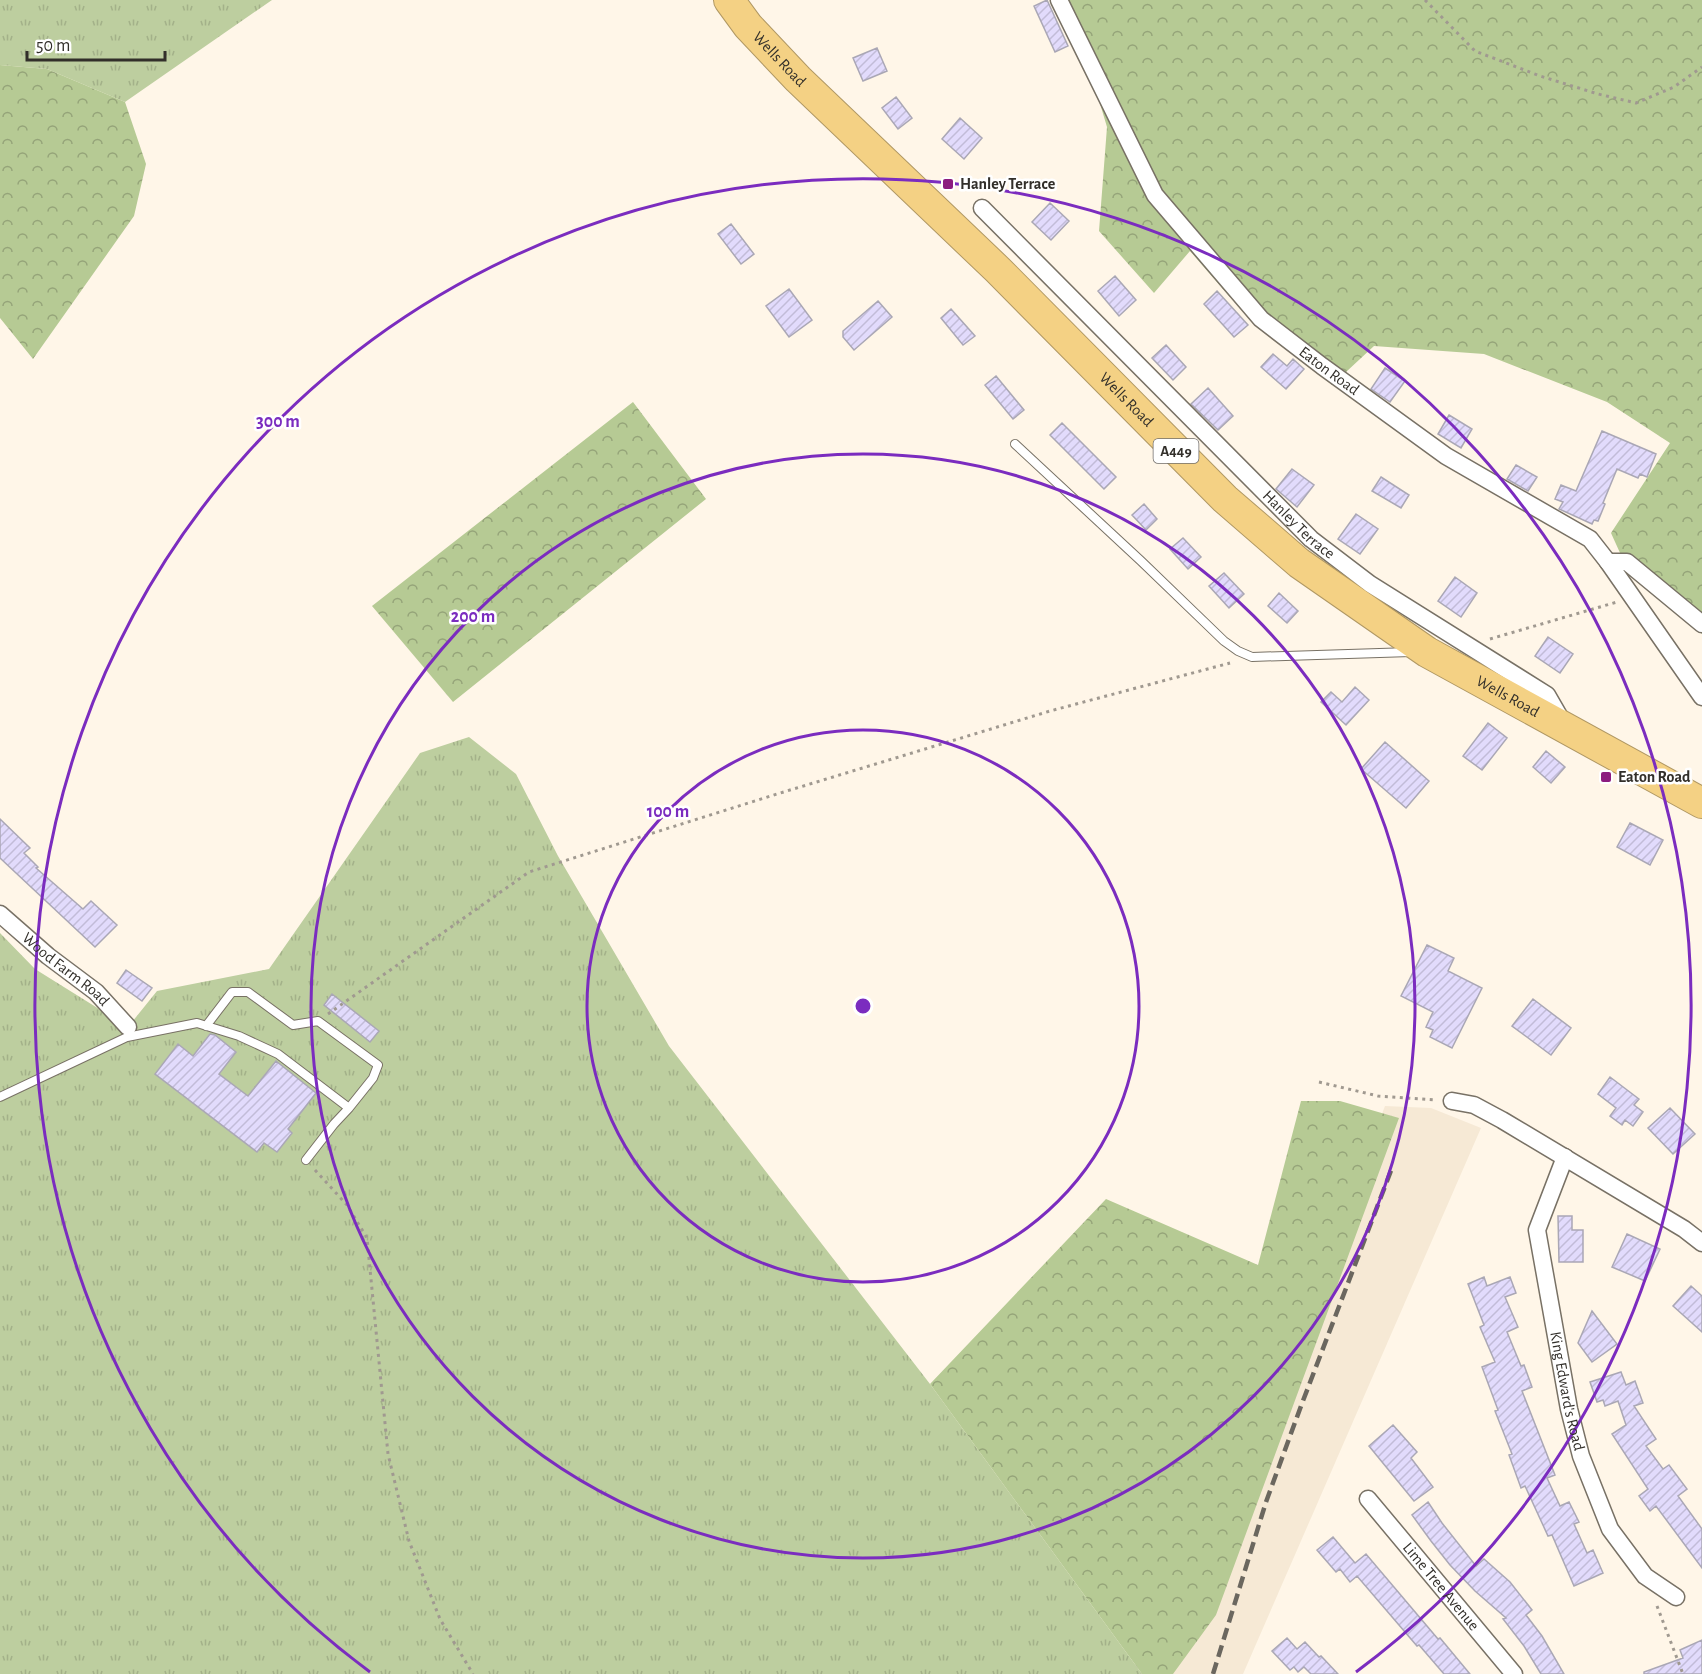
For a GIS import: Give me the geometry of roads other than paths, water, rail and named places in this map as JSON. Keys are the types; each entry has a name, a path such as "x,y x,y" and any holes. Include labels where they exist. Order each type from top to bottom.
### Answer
{"highway":[{"name":"Wells Road","path":"729,0 748,26 798,79 998,270 1225,499 1299,563 1427,652 1702,803"}],"street":[{"name":"Eaton Road","path":"1059,0 1155,195 1261,319 1446,456 1590,539 1702,697"},
{"name":"Hanley Terrace","path":"982,208 1311,539 1370,584 1547,695 1565,728"},
{"path":"1608,562 1627,562 1702,624"},
{"name":"Wood Farm Road","path":"0,914 48,956 96,992 127,1032"},
{"path":"1452,1101 1474,1105 1684,1229 1702,1243"},
{"name":"King Edward's Road","path":"1564,1157 1537,1230 1569,1409 1581,1456 1610,1529 1645,1576 1676,1597"},
{"name":"Lime Tree Avenue","path":"1368,1499 1514,1674"}],"lane":[{"path":"1015,444 1224,641 1238,651 1252,657 1427,652"},
{"path":"206,1026 232,992 248,992 293,1025 318,1020 378,1065 373,1078 306,1160"},
{"path":"0,1097 127,1032 197,1023 239,1036 278,1054 349,1108"}],"railway":[{"path":"1213,1674 1266,1502 1392,1168"}],"place":[{"name":"Hanley Terrace","path":"948,184"},
{"name":"Eaton Road","path":"1606,777"}]}
